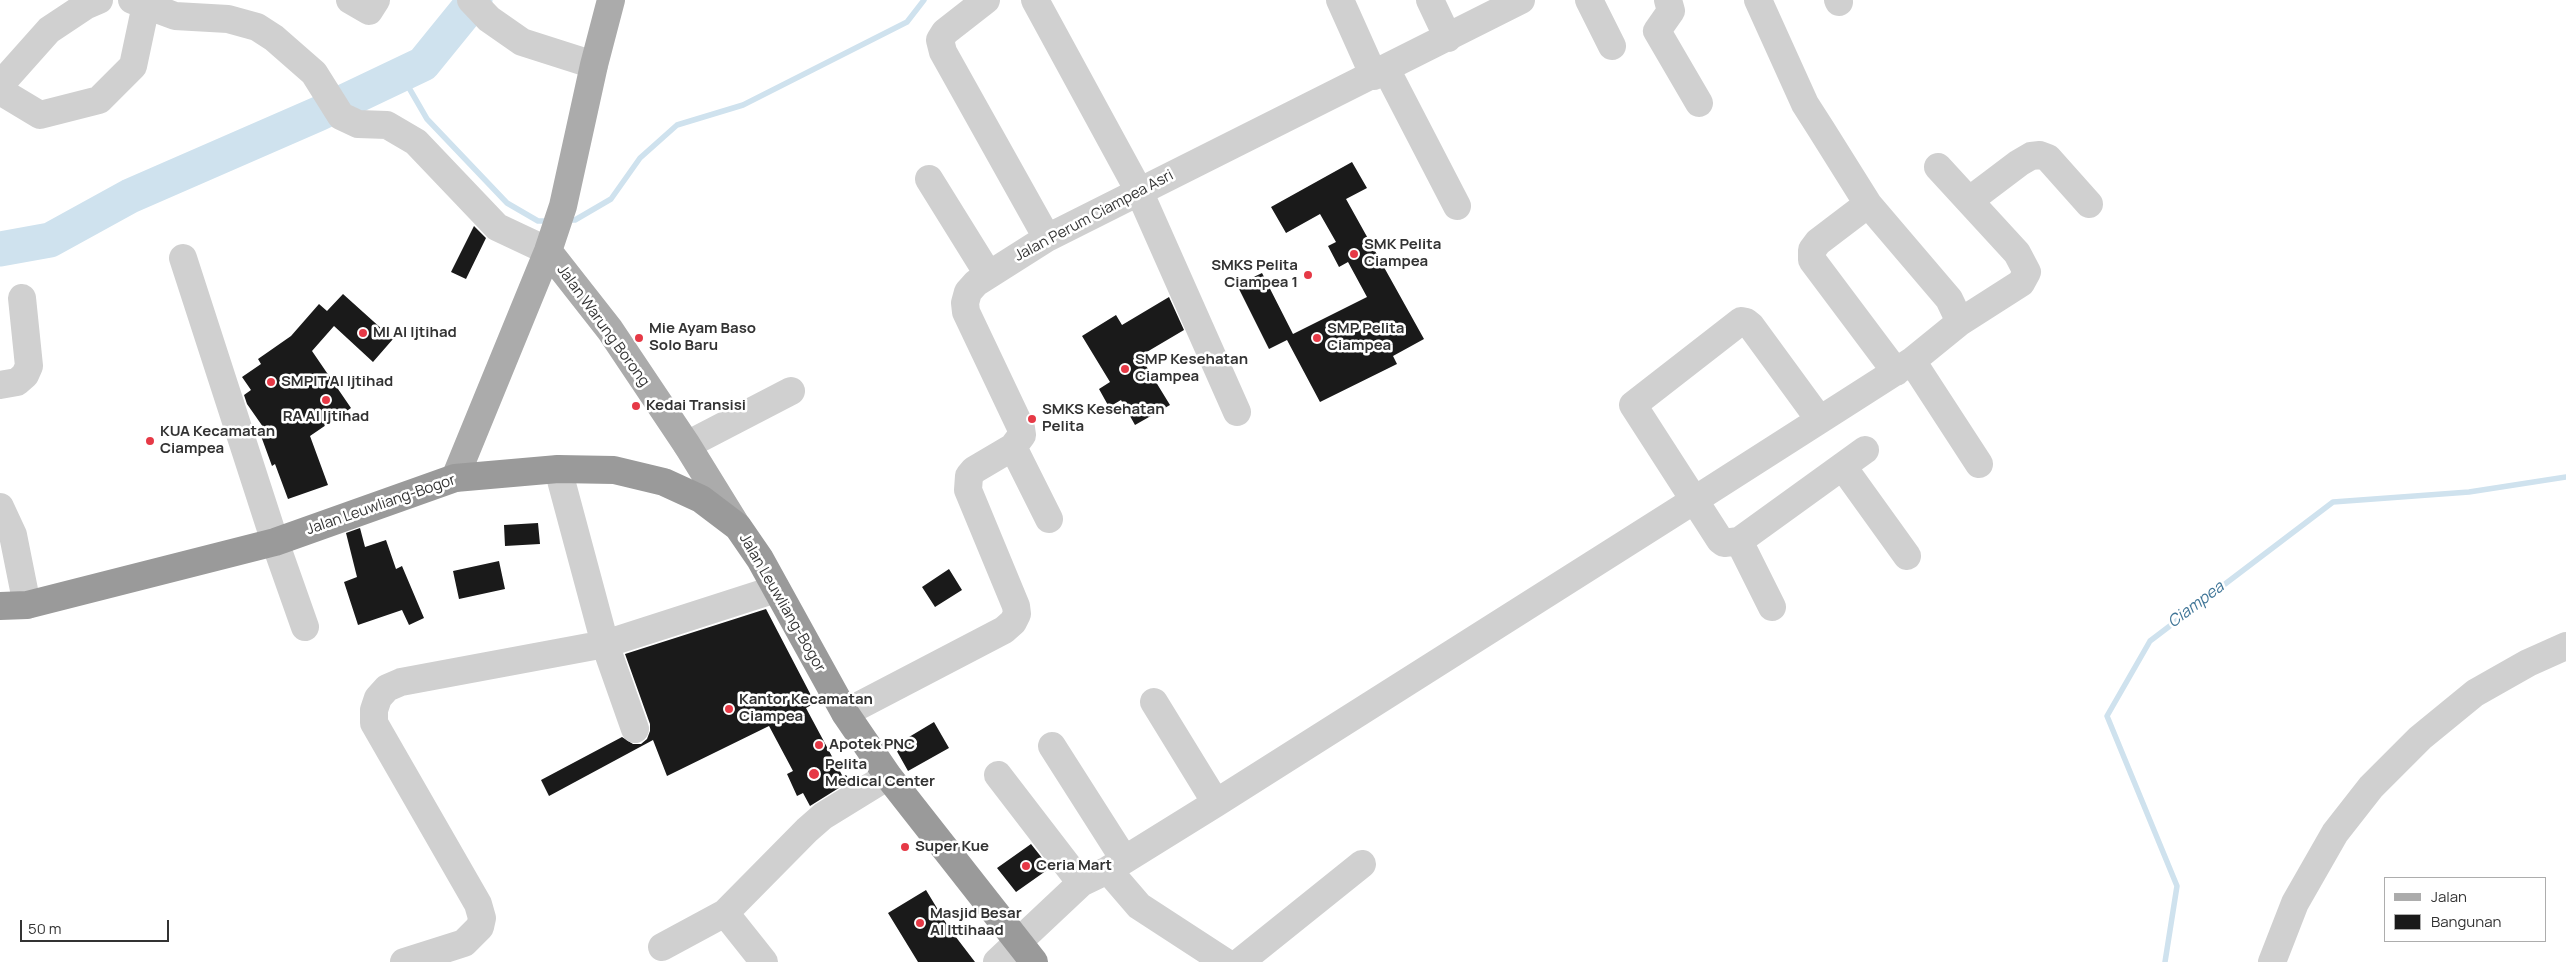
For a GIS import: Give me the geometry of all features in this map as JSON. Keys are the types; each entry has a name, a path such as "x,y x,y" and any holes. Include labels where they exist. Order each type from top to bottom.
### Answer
{"highway":[{"name":"Jalan Leuwliang-Bogor","path":"0,606 27,604 275,542 455,478 558,469 614,470 664,482 701,499 738,527 760,559 845,713 888,776 1027,952"}],"main road":[{"name":"Jalan Warung Borong","path":"455,478 548,251 563,206 594,65 612,0"},
{"name":"Jalan Warung Borong","path":"548,251 610,330 687,445 738,527"}],"street":[{"path":"0,85 49,30 85,6 99,0"},
{"path":"350,0 369,11 376,0"},
{"path":"986,0 945,32 940,40 943,52 1047,238"},
{"path":"1036,0 1140,191 1238,412"},
{"path":"1340,0 1457,206"},
{"path":"1588,0 1612,46"},
{"path":"1668,0 1671,11 1657,30 1699,103"},
{"path":"1758,0 1805,104 1868,204 1949,299 1960,322"},
{"path":"0,91 40,115 99,100 134,66 142,2 175,16 228,19 257,27 274,38 314,73 341,116 358,124 388,125 416,142 497,227 548,251"},
{"name":"Jalan Perum Ciampea Asri","path":"1013,447 1022,435 1021,428 966,312 965,304 968,292 988,274 1047,238 1380,72 1439,20 1512,2"},
{"path":"480,9 522,42 594,65"},
{"path":"1970,200 2019,163 2031,156 2040,155 2048,158 2089,204"},
{"path":"997,962 1027,952 1081,883 1116,865 1216,803 1694,501 1904,366 1960,322 2022,283 2027,272 2016,253 1970,200 1938,167"},
{"path":"929,179 988,274"},
{"path":"1868,204 1818,242 1812,250 1812,260 1904,366 1979,464"},
{"path":"184,258 275,542 305,627"},
{"path":"0,386 17,382 25,375 29,366 22,298"},
{"path":"1819,419 1751,326 1741,321 1633,405 1694,501 1720,540 1724,542 1739,541 1865,450"},
{"path":"687,445 791,391"},
{"path":"845,713 1004,630 1013,622 1016,606 968,490 967,483 974,470 1013,447 1049,519"},
{"path":"1843,467 1907,556"},
{"path":"558,469 605,644 635,729"},
{"path":"0,506 14,535 27,604"},
{"path":"1739,541 1772,607"},
{"path":"404,962 464,943 480,927 482,918 478,904 374,723 374,710 378,698 387,688 401,682 605,644 776,589"},
{"path":"2272,962 2294,903 2335,833 2371,786 2420,738 2476,693 2528,663 2566,646"},
{"path":"1154,702 1216,803"},
{"path":"1052,746 1139,906 1225,962"},
{"path":"998,775 1081,883"},
{"path":"662,947 725,913 806,830 823,816 888,776"},
{"path":"1240,962 1362,864"},
{"path":"725,913 764,962"}],"building":[{"path":"1352,162 1367,188 1346,199 1424,339 1393,356 1397,364 1320,402 1287,340 1269,349 1237,285 1262,273 1293,334 1367,297 1348,262 1339,267 1328,246 1336,242 1320,214 1286,233 1271,207"},
{"path":"474,226 486,238 466,279 451,272"},
{"path":"343,294 393,339 373,362 334,326 312,351 351,408 310,436 328,485 288,499 275,464 272,466 261,436 268,434 247,404 244,395 251,390 242,377 261,364 258,359 291,336 319,304 327,311"},
{"name":"SMP Kesehatan Ciampea","path":"1169,297 1184,330 1140,356 1170,405 1135,425 1121,400 1109,407 1099,389 1110,382 1082,336 1116,315 1122,325"},
{"path":"538,523 540,544 505,546 504,525"},
{"path":"360,528 365,547 386,540 396,569 402,566 424,618 409,625 402,610 358,625 344,582 357,577 346,533"},
{"path":"499,561 505,589 459,599 453,571"},
{"path":"949,569 962,590 935,607 922,587"},
{"path":"766,609 815,703 806,708 843,777 846,775 850,781 810,806 803,793 797,796 787,774 793,771 769,726 667,776 653,740 549,796 541,780 622,737 633,744 641,744 647,739 650,724 625,654"},
{"path":"934,722 949,748 908,771 894,746"},
{"name":"Ceria Mart","path":"1031,844 1050,868 1016,892 997,868"},
{"name":"Masjid Besar Al Ittihaad","path":"926,890 949,928 975,962 918,962 888,913"}],"waterway":[{"path":"0,249 50,240 130,196 318,114 423,64 475,0"},
{"path":"567,220 575,220 611,199 640,158 677,125 743,105 907,22 924,0"},
{"path":"401,74 427,119 507,203 538,221 550,221"},
{"name":"Ciampea","path":"2165,962 2177,886 2107,716 2150,641 2333,502 2469,492 2566,477"}],"place":[{"name":"SMK Pelita Ciampea","path":"1354,254"},
{"name":"SMKS Pelita Ciampea 1","path":"1308,275"},
{"name":"MI Al Ijtihad","path":"363,333"},
{"name":"Mie Ayam Baso Solo Baru","path":"639,338"},
{"name":"SMP Pelita Ciampea","path":"1317,338"},
{"name":"SMP Kesehatan Ciampea","path":"1125,369"},
{"name":"SMPIT Al Ijtihad","path":"271,382"},
{"name":"RA Al Ijtihad","path":"326,400"},
{"name":"Kedai Transisi","path":"636,406"},
{"name":"SMKS Kesehatan Pelita","path":"1032,419"},
{"name":"KUA Kecamatan Ciampea","path":"150,441"},
{"name":"Kantor Kecamatan Ciampea","path":"729,709"},
{"name":"Apotek PNC","path":"819,745"},
{"name":"Pelita Medical Center","path":"814,774"},
{"name":"Super Kue","path":"905,847"},
{"name":"Ceria Mart","path":"1026,866"},
{"name":"Masjid Besar Al Ittihaad","path":"920,923"}]}
